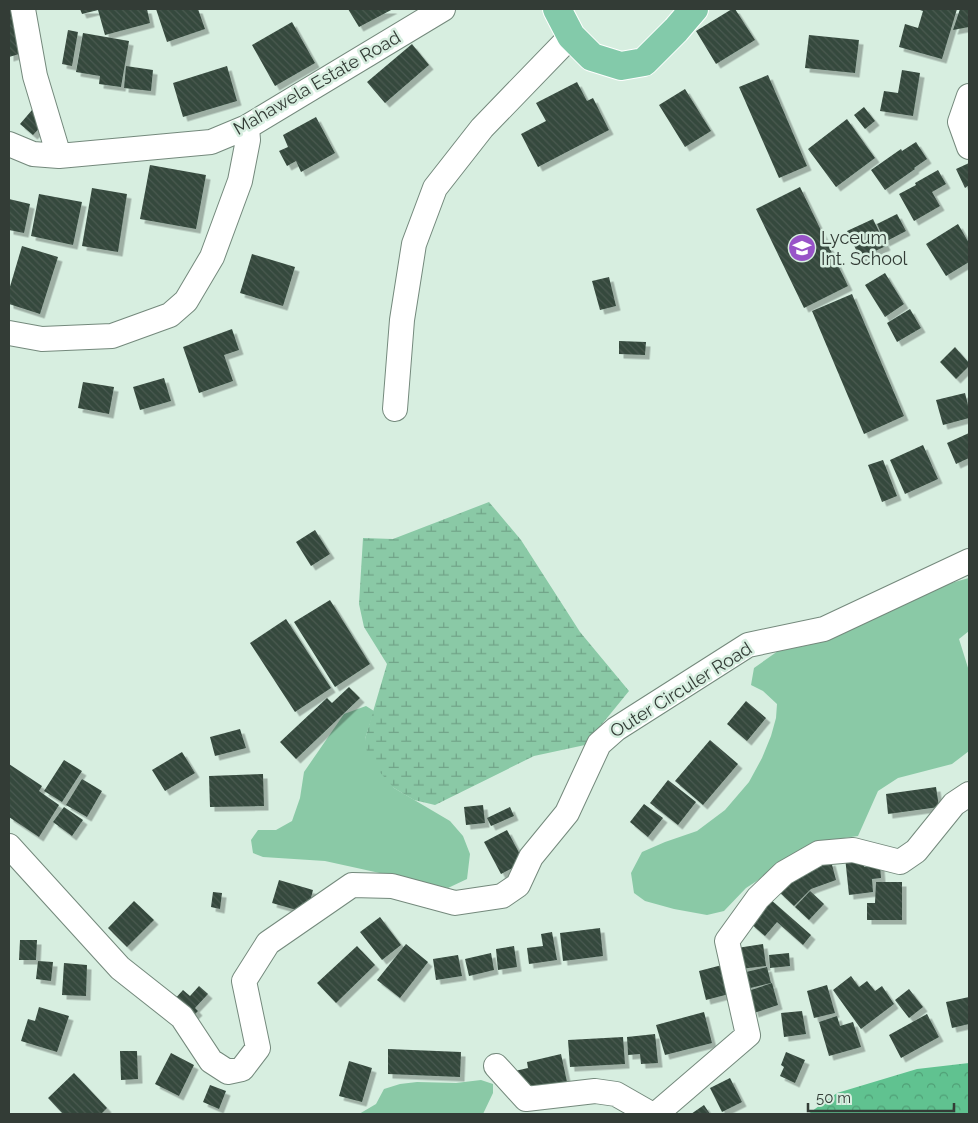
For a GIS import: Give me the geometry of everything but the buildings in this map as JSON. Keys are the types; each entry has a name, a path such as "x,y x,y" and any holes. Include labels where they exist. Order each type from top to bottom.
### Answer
{"main road":[{"path":"557,9 572,36 592,57 621,66 644,62 694,9"}],"street":[{"path":"23,9 34,76 59,156"},
{"name":"Mahawela Estate Road","path":"9,144 33,154 59,156 211,142 247,127 443,9"},
{"path":"395,409 402,320 414,244 435,188 482,128 572,36"},
{"path":"969,96 960,122 969,147"},
{"path":"9,333 42,339 112,336 170,315 186,301 212,257 240,181 248,140 247,127"},
{"name":"Outer Circuler Road","path":"9,846 120,968 182,1017 211,1061 228,1072 242,1069 258,1048 244,981 268,943 283,932 352,885 392,886 455,903 502,896 518,884 531,857 567,813 599,744 616,729 748,644 824,629 969,561"},
{"path":"656,1114 748,1035 728,941 758,898 784,873 819,853 853,850 900,862 916,852 954,804 969,794"},
{"path":"496,1066 526,1099 595,1091 616,1094 651,1114"}],"green space":[{"path":"489,502 521,540 580,632 629,691 585,745 534,756 435,805 414,800 394,788 368,759 365,739 387,664 364,627 359,604 363,538 393,539"},
{"path":"969,578 969,631 959,639 969,671 969,751 952,764 898,778 878,791 858,836 830,840 781,865 746,888 724,911 707,915 674,909 645,901 634,893 631,873 642,852 697,831 725,810 749,782 762,758 776,718 777,704 763,691 751,685 754,668 778,651 809,645 834,637 922,591"},
{"path":"366,706 374,711 365,739 394,788 450,821 463,836 470,854 467,879 448,888 325,861 263,857 253,853 251,840 258,830 276,830 292,821 300,798 304,772 344,714"},
{"path":"969,1063 969,1114 808,1114 837,1093 917,1069"},
{"path":"481,1080 493,1084 493,1093 483,1114 359,1114 376,1104 384,1089 400,1084 417,1082 456,1083"}],"place":[{"name":"Lyceum Int. School","path":"802,248"}]}
